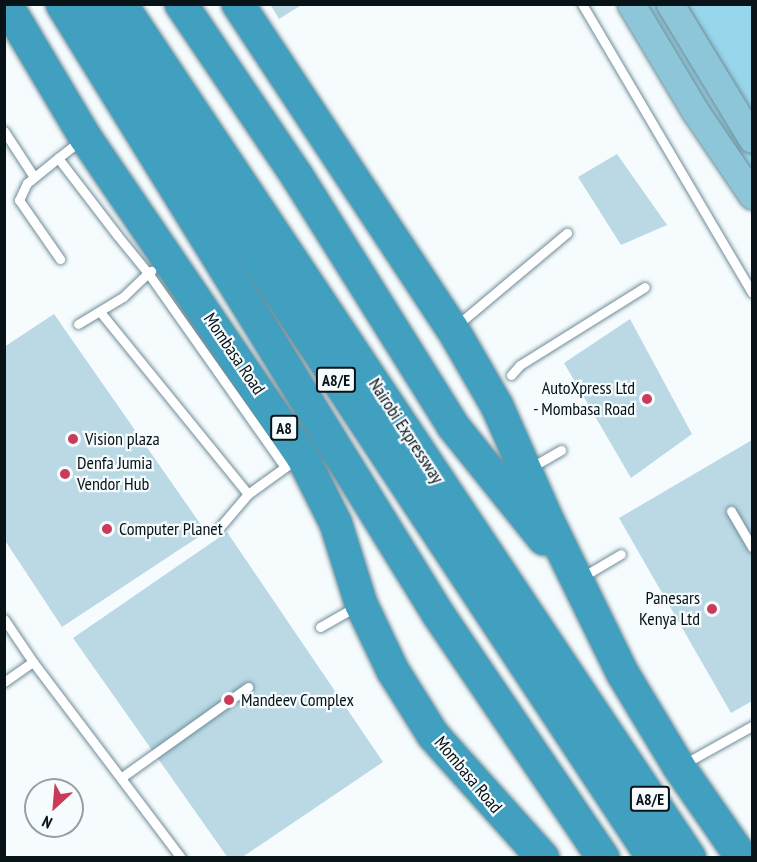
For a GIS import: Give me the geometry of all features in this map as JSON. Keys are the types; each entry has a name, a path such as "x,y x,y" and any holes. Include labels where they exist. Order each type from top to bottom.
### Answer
{"highway":[{"name":"Mombasa Road","path":"6,4 159,266 336,524 361,604 393,672 433,735 494,808 543,858"},
{"path":"62,4 438,614 600,854"},
{"name":"Nairobi Expressway","path":"88,4 653,858"},
{"name":"Nairobi Expressway","path":"121,4 690,858"},
{"path":"181,4 297,176 453,426 577,580"},
{"path":"238,4 452,328 497,406 623,674 679,767 742,858"}],"main road":[{"path":"631,4 695,111 753,195"},
{"path":"670,4 753,139"}],"lane":[{"path":"582,4 753,293"},
{"path":"4,130 34,177"},
{"path":"60,259 20,200 27,183 85,137"},
{"path":"58,158 159,266 101,313 78,324"},
{"path":"452,328 567,233"},
{"path":"511,375 520,365 645,287"},
{"path":"101,313 248,494"},
{"path":"526,470 561,450"},
{"path":"219,528 248,494 294,461"},
{"path":"731,511 753,547"},
{"path":"577,580 621,554"},
{"path":"320,627 361,604"},
{"path":"4,619 33,662 181,858"},
{"path":"4,682 33,662"},
{"path":"122,777 248,687"},
{"path":"679,767 753,726"}],"shaded area":[{"path":"640,5 752,5 752,199"}],"building":[{"path":"270,4 303,4 279,19"},
{"path":"617,154 667,225 621,245 578,177"},
{"name":"Vision plaza","path":"54,314 206,532 62,627 4,539 4,347"},
{"path":"630,319 692,434 631,478 564,363"},
{"name":"Panesars Kenya Ltd","path":"752,440 752,701 731,713 619,518"},
{"name":"Mandeev Complex","path":"227,532 383,762 241,858 228,858 73,638"}],"place":[{"name":"AutoXpress Ltd - Mombasa Road","path":"647,399"},
{"name":"Vision plaza","path":"73,439"},
{"name":"Denfa Jumia Vendor Hub","path":"65,474"},
{"name":"Computer Planet","path":"107,529"},
{"name":"Panesars Kenya Ltd","path":"712,609"},
{"name":"Mandeev Complex","path":"229,700"}]}
